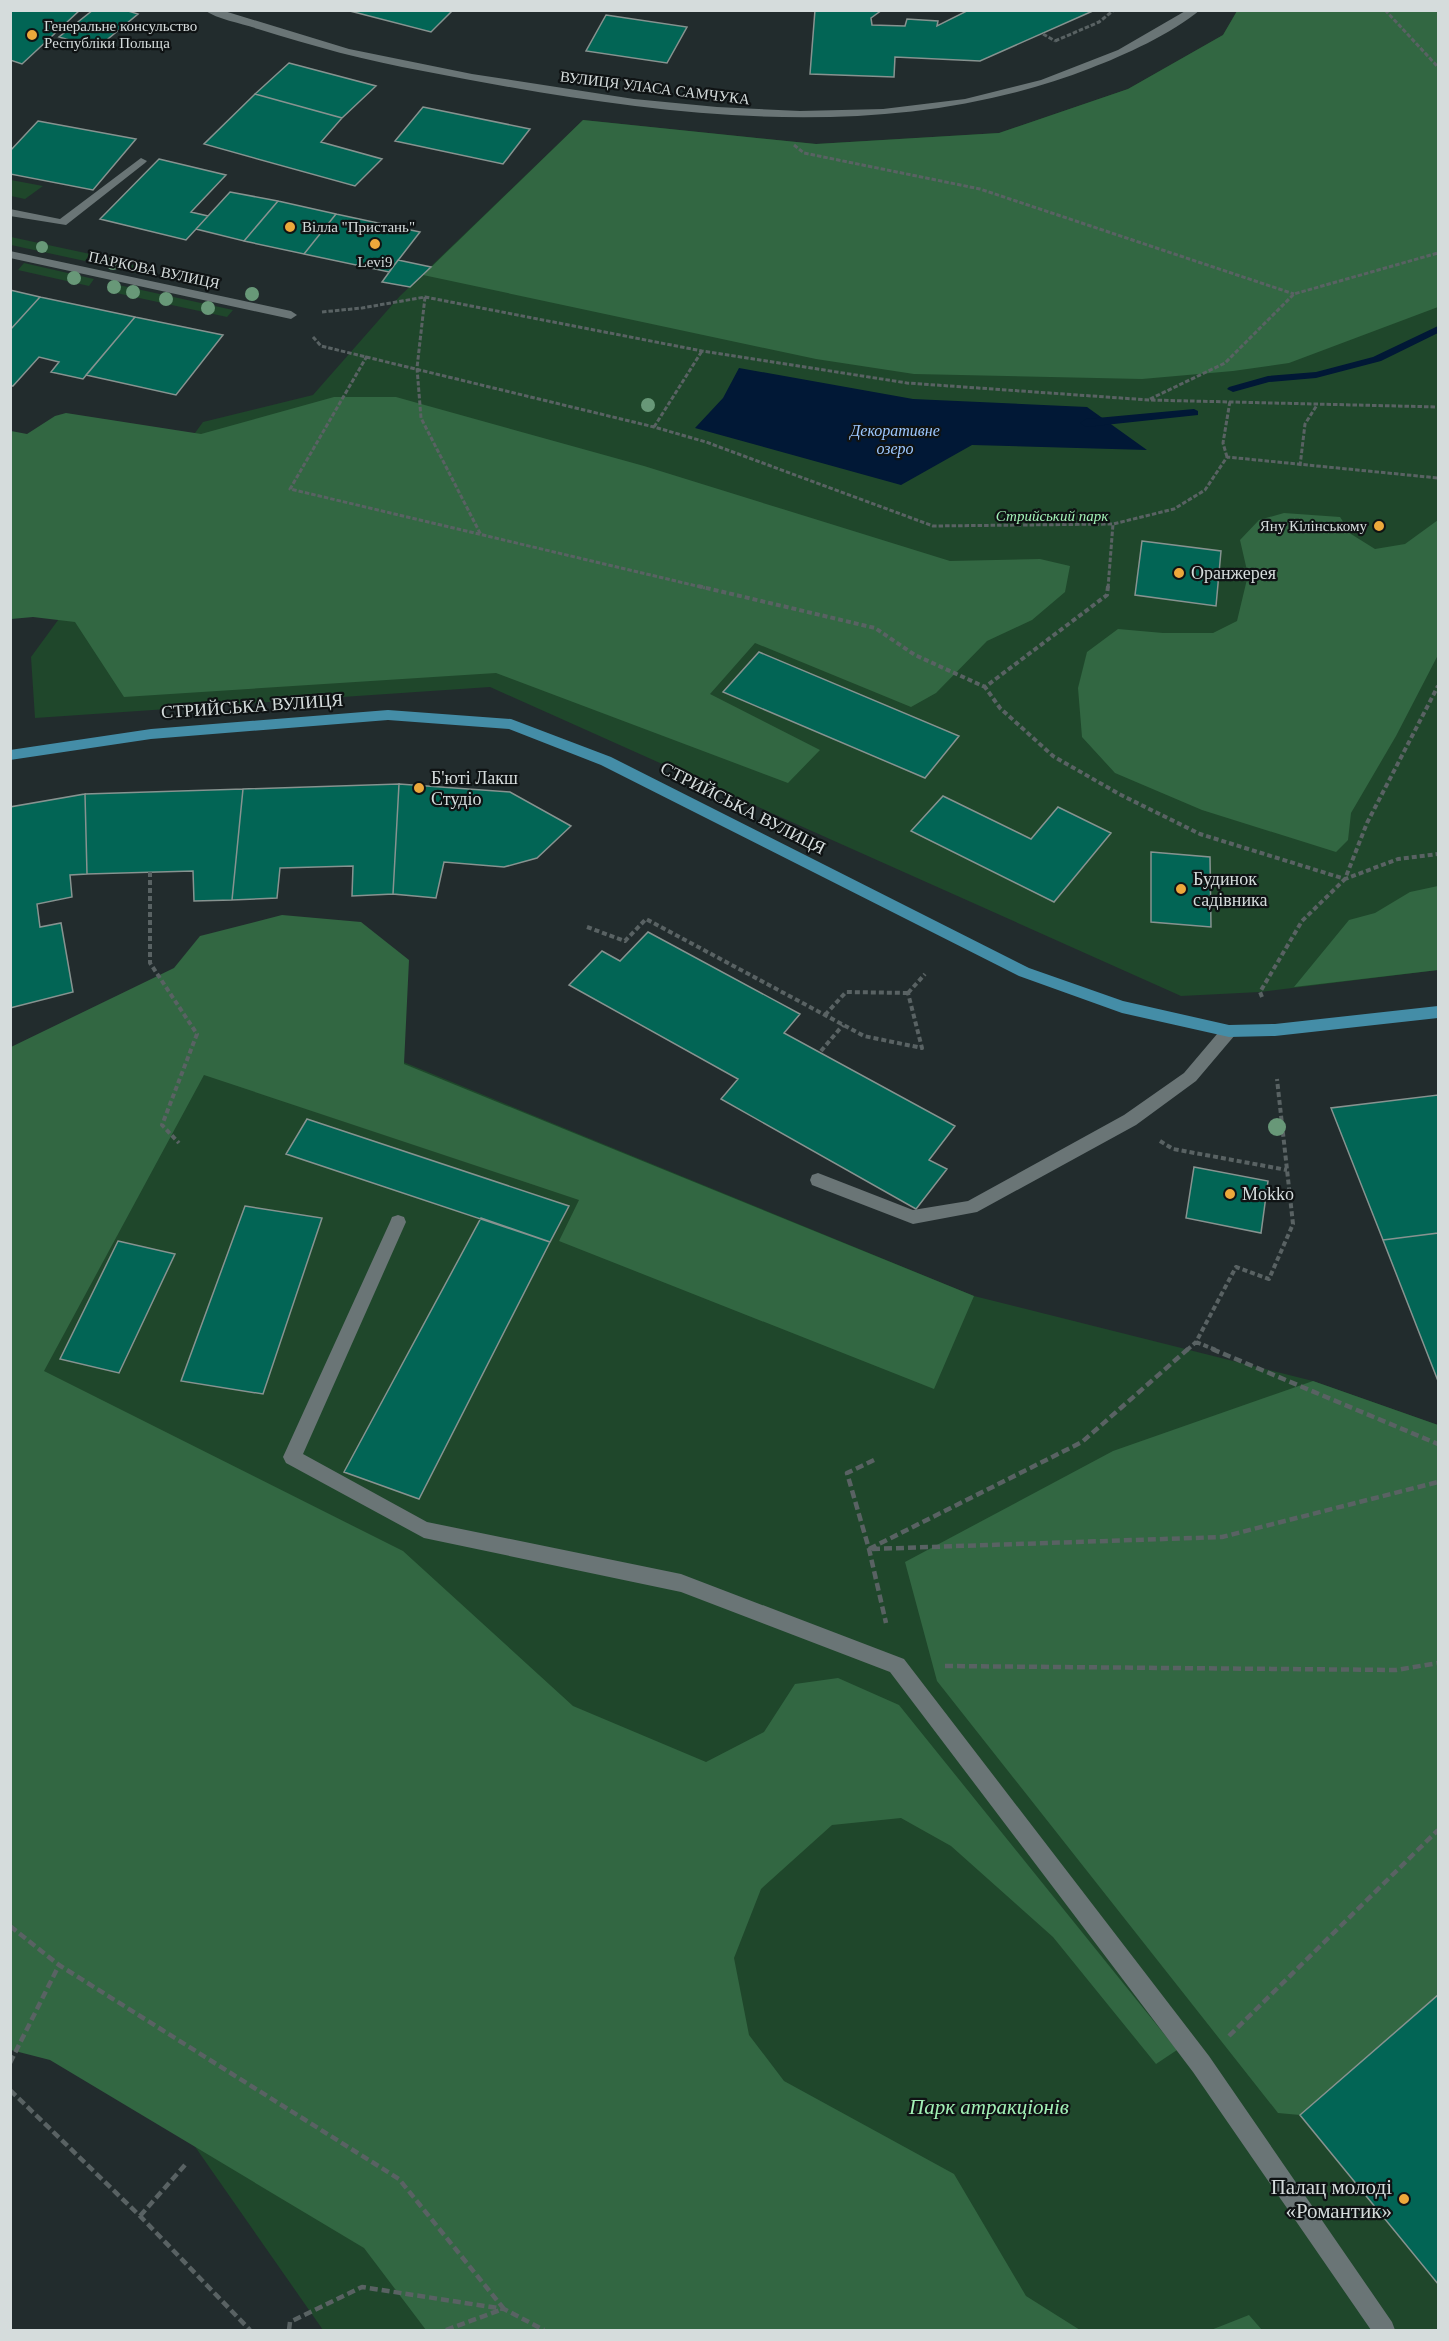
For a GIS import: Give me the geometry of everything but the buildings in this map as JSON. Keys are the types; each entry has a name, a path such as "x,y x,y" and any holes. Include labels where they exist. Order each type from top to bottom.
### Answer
{"main road":[{"name":"СТРИЙСЬКА ВУЛИЦЯ","path":"10,755 151,734 388,715 511,724 606,761 1024,972 1122,1007 1229,1031 1275,1030 1438,1012"}],"street":[{"name":"ВУЛИЦЯ УЛАСА САМЧУКА","path":"209,10 277,32 390,62 614,100 695,111 769,116 860,115 938,107 992,96 1043,82 1112,57 1169,28 1195,10"},
{"path":"10,212 62,223 141,161"},
{"name":"ПАРКОВА ВУЛИЦЯ","path":"10,254 291,315"},
{"path":"818,1179 913,1217 971,1207 1130,1120 1190,1077 1229,1031"},
{"path":"398,1222 292,1457 424,1530 681,1583 897,1665 1201,2064 1384,2331"}],"path":[{"path":"1055,41 1099,22 1114,10"},
{"path":"1385,10 1438,67"},
{"path":"788,139 804,153 980,189 1294,294"},
{"path":"1149,399 1225,363 1294,294 1438,253"},
{"path":"424,297 417,368 421,418 481,536"},
{"path":"291,315 362,308 424,297 702,351 907,383 1149,399 1438,407"},
{"path":"291,315 321,346 654,427 706,442 933,526 1113,524 1174,509 1205,490 1227,457 1223,443 1230,401"},
{"path":"654,427 702,351"},
{"path":"367,356 290,489 875,628 915,655 985,687 1000,708 1053,756 1119,794 1200,834 1345,879 1398,860 1438,854"},
{"path":"1300,466 1305,424 1318,405"},
{"path":"1227,457 1438,478"},
{"path":"985,687 1107,595 1113,524"},
{"path":"1263,1003 1260,992 1302,921 1345,879 1367,823 1438,686"},
{"path":"150,872 150,963 197,1034 162,1125 179,1143"},
{"path":"587,927 625,940 646,919 864,1036 922,1048 908,993"},
{"path":"825,1015 846,992 908,993 925,974"},
{"path":"822,1051 843,1025"},
{"path":"869,1549 1082,1442 1196,1342 1236,1267 1269,1279 1293,1224 1277,1079"},
{"path":"1173,1149 1287,1170"},
{"path":"1196,1342 1438,1444"},
{"path":"874,1460 847,1473 869,1549 897,1665 1396,1670 1438,1663"},
{"path":"869,1549 1222,1537 1438,1482"},
{"path":"1201,2064 1438,1830"},
{"path":"10,1926 59,1965 399,2179 504,2309"},
{"path":"10,2063 59,1965"},
{"path":"10,2090 140,2216 250,2331"},
{"path":"140,2216 184,2165"},
{"path":"289,2331 290,2322 362,2287 504,2309 544,2331"},
{"path":"446,2331 504,2309"}],"green space":[{"name":"Стрийський парк","path":"1237,11 1438,11 1438,970 1260,992 1181,996 490,687 35,718 31,657 203,422 313,395 400,296 583,120 816,144 999,133 1128,89 1223,35"},
{"path":"1237,11 1438,11 1438,307 1289,363 1233,371 1142,379 914,374 816,359 423,275 583,120 816,144 999,133 1128,89 1223,35"},
{"path":"11,180 43,186 25,199 11,196"},
{"path":"11,237 90,254 85,261 11,245"},
{"path":"109,260 156,270 150,276 104,266"},
{"path":"24,263 94,279 89,286 18,270"},
{"path":"114,284 233,310 227,317 107,291"},
{"path":"334,397 396,397 644,466 950,561 1040,559 1070,566 1065,592 1032,620 987,641 936,693 911,707 755,643 710,694 820,750 788,783 496,673 124,697 75,622 33,617 11,619 11,431 27,434 55,416 66,413 201,434"},
{"path":"1284,513 1340,517 1351,534 1375,549 1405,544 1438,520 1438,655 1396,736 1351,813 1348,840 1336,852 1202,810 1115,773 1082,737 1078,688 1087,652 1118,629 1163,633 1213,633 1237,621 1248,575 1240,540 1259,520"},
{"path":"1438,886 1438,970 1294,987 1349,920 1375,913 1410,892"},
{"path":"282,915 361,922 409,960 404,1064 974,1296 934,1389 559,1241 579,1200 204,1075 44,1371 403,1551 573,1706 706,1762 764,1732 795,1684 838,1678 899,1705 1177,2050 1156,2064 1053,1937 951,1846 901,1818 832,1825 761,1889 734,1958 749,2035 784,2081 954,2174 1026,2296 1080,2330 426,2330 364,2248 50,2060 11,2050 11,1047 174,968 200,936"},
{"name":"Парк атракціонів","path":"223,988 974,1296 1313,1381 1438,1425 1438,2330 323,2330 159,2095 11,1979 10,1087"},
{"path":"1313,1381 1438,1425 1438,1995 1300,2115 1278,2113 937,1681 905,1562 1113,1451"},
{"path":"1249,2315 1262,2330 1211,2330"}],"water":[{"name":"Декоративне озеро","path":"739,368 913,399 1087,407 1147,450 972,445 901,485 695,428 723,398"}],"waterway":[{"path":"1233,389 1268,379 1316,375 1377,359 1438,329"},
{"path":"1086,423 1194,413"}],"place":[{"name":"Генеральне консульство Республіки Польща","path":"32,35"},
{"name":"Вілла \"Пристань\"","path":"290,227"},
{"name":"Levi9","path":"375,244"},
{"name":"Яну Кілінському","path":"1379,526"},
{"name":"Оранжерея","path":"1179,573"},
{"name":"Б'юті Лакш Студіо","path":"419,788"},
{"name":"Будинок садівника","path":"1181,889"},
{"name":"Mokko","path":"1230,1194"},
{"name":"Палац молоді «Романтик»","path":"1404,2199"}]}
